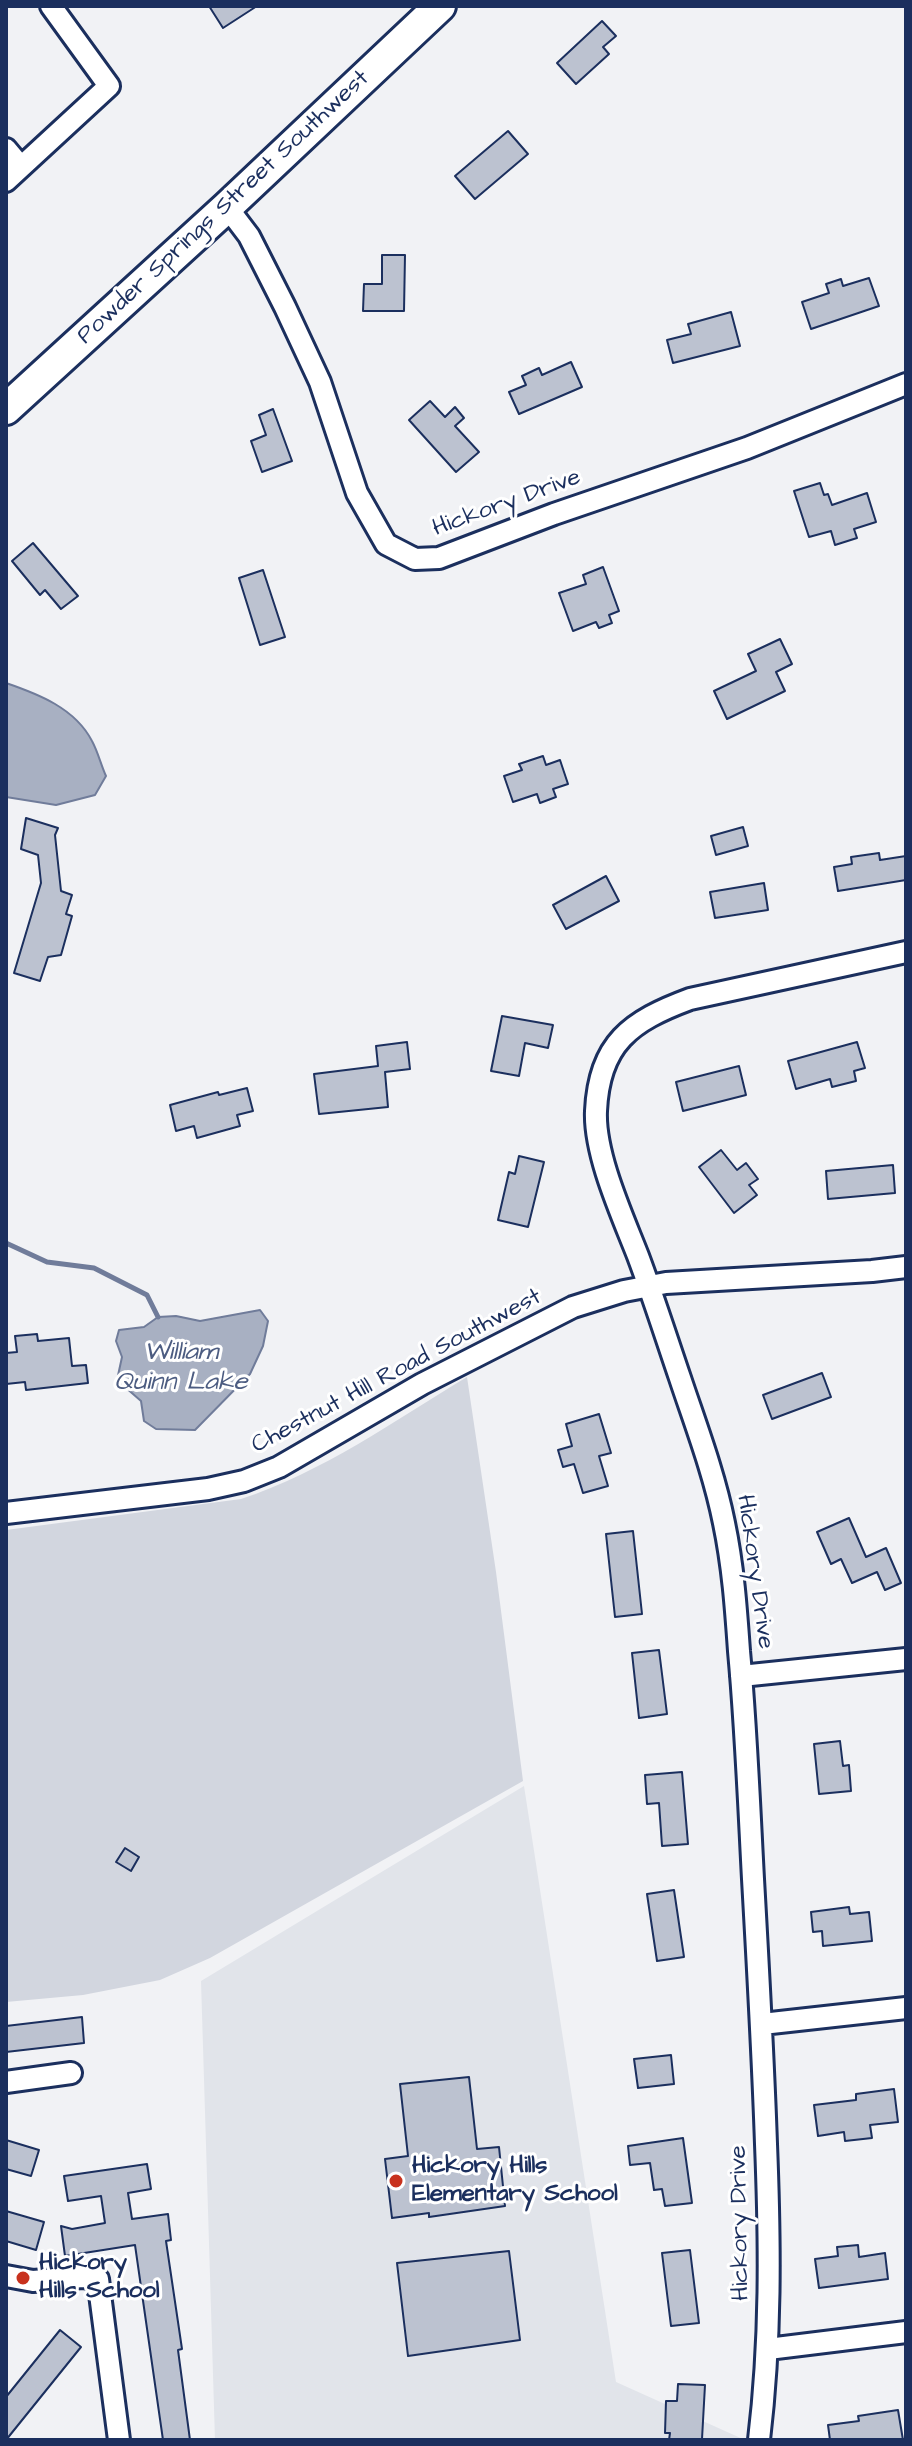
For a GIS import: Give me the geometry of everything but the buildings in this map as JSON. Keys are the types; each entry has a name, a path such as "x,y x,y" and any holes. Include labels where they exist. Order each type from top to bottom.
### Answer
{"main road":[{"name":"Powder Springs Street Southwest","path":"6,409 440,6"}],"street":[{"path":"6,149 14,174 109,86 51,6"},
{"name":"Hickory Drive","path":"227,207 249,236 320,382 357,493 386,544 415,559 439,558 554,514 747,448 906,384"},
{"name":"Hickory Drive","path":"759,2440 768,2349 769,2234 762,2024 733,1575 712,1472 622,1216 599,1144 595,1115 598,1087 619,1038 636,1023 662,1009 690,999 906,952"},
{"name":"Chestnut Hill Road Southwest","path":"6,1513 208,1489 244,1481 279,1467 422,1384 573,1307 648,1286 906,1267"},
{"path":"741,1676 906,1659"},
{"path":"762,2024 906,2008"},
{"path":"6,2082 71,2073"},
{"path":"6,2276 33,2281 83,2277 98,2279 119,2440"},
{"path":"768,2349 906,2332"}],"shaded area":[{"path":"467,1377 523,1781 210,1958 160,1980 83,1995 6,2002 6,1530 241,1499 329,1460"},
{"name":"Hickory Hills Elementary School","path":"524,1786 616,2382 745,2440 215,2440 201,1981"}],"water":[{"path":"6,683 55,704 85,729 106,776 95,795 56,805 6,797"},
{"name":"William Quinn Lake","path":"260,1310 268,1321 263,1346 250,1374 195,1430 156,1429 144,1421 141,1401 117,1380 122,1357 116,1341 119,1330 144,1327 158,1317 176,1316 200,1321"}],"waterway":[{"path":"6,1243 47,1262 94,1268 147,1295 158,1317"}],"place":[{"name":"Hickory Hills Elementary School","path":"396,2181"},
{"name":"Hickory Hills School","path":"23,2278"}]}
